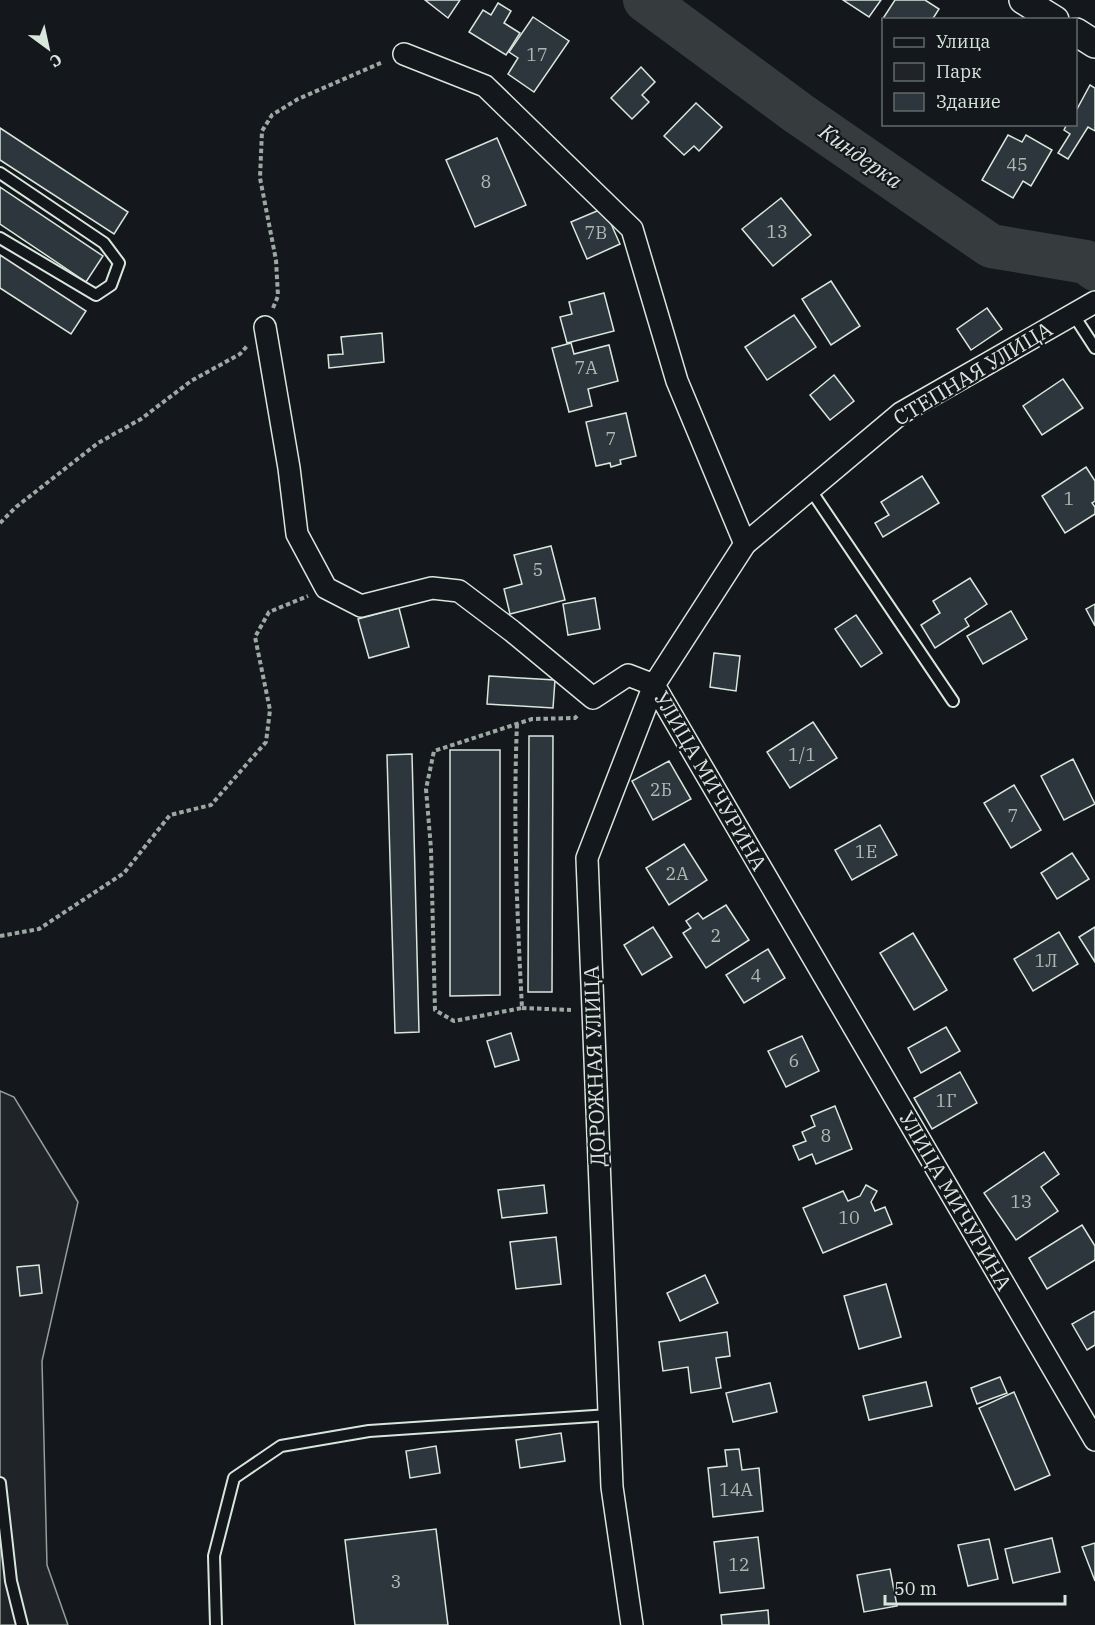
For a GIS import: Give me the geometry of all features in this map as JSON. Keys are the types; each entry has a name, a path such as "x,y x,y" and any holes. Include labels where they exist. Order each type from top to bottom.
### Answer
{"street":[{"path":"1023,0 1052,18"},
{"path":"1077,33 1095,44"},
{"path":"404,54 486,86 632,229 677,381 745,544"},
{"name":"СТЕПНАЯ УЛИЦА","path":"745,544 901,413 1095,302"},
{"path":"265,327 289,468 297,534 326,588 361,606 432,588 459,591 512,631 593,698"},
{"name":"ДОРОЖНАЯ УЛИЦА","path":"632,1625 612,1487 587,858 654,685 745,544"},
{"name":"УЛИЦА МИЧУРИНА","path":"593,698 628,675 654,685 1095,1440"}],"lane":[{"path":"0,173 104,243 119,262 111,285 96,295 0,238"},
{"path":"1073,314 1095,348"},
{"path":"810,489 953,700"},
{"path":"216,1625 214,1556 234,1478 281,1446 369,1431 609,1415"},
{"path":"0,1483 11,1581 22,1625"}],"path":[{"path":"0,524 16,507 98,444 141,419 191,381 240,354 265,327 278,296 276,260 260,178 262,131 272,115 298,99 404,54"},
{"path":"0,936 39,928 124,873 170,815 211,805 266,742 270,710 255,637 268,612 326,588"},
{"path":"593,698 575,718 532,719 434,751 426,789 431,849 435,1010 454,1021 522,1008 593,1011"},
{"path":"517,724 515,866 522,1008"}],"green space":[{"path":"0,1091 14,1097 78,1202 42,1361 47,1565 68,1625 0,1625"}],"building":[{"path":"425,0 460,0 448,18"},
{"path":"843,0 881,0 869,17"},
{"path":"895,0 925,0 939,9 933,18 883,18"},
{"path":"498,3 511,11 504,23 520,33 506,55 469,32 483,10 491,15"},
{"path":"533,17 569,41 534,92 508,74 518,58 509,52"},
{"path":"641,67 655,82 642,95 649,102 632,119 611,98"},
{"path":"1090,85 1095,88 1095,131 1088,127 1068,159 1058,153 1070,134 1064,130 1066,126 1077,126 1077,109"},
{"path":"696,103 722,127 699,151 694,146 684,155 664,136"},
{"path":"0,128 128,212 114,234 0,160"},
{"path":"1008,135 1022,142 1026,135 1052,150 1031,186 1023,181 1013,198 982,180"},
{"path":"497,138 526,205 475,227 446,160"},
{"path":"0,187 103,256 86,282 0,224"},
{"path":"781,198 811,235 773,266 742,229"},
{"path":"604,208 620,244 587,259 571,222"},
{"path":"0,255 86,311 71,334 0,288"},
{"path":"831,281 860,326 831,345 802,299"},
{"path":"604,293 614,331 567,343 560,317 572,314 569,302"},
{"path":"987,308 1002,329 971,350 957,329"},
{"path":"794,315 816,347 767,380 745,347"},
{"path":"382,333 384,362 329,368 328,355 343,354 341,337"},
{"path":"571,343 574,354 609,345 618,381 588,389 592,406 569,412 552,348"},
{"path":"834,375 854,401 830,420 810,395"},
{"path":"1063,379 1083,408 1042,435 1023,406"},
{"path":"626,413 636,456 620,460 621,464 611,467 610,463 596,466 586,422"},
{"path":"1086,467 1095,481 1095,501 1092,503 1095,507 1095,514 1065,533 1042,496"},
{"path":"922,476 939,503 883,537 875,523 889,515 881,502"},
{"path":"551,546 565,600 510,614 504,589 522,584 514,555"},
{"path":"970,578 987,604 965,619 969,626 935,648 921,625 940,613 933,601"},
{"path":"595,598 600,629 568,635 563,604"},
{"path":"1095,604 1095,626 1086,609"},
{"path":"399,608 409,647 369,658 358,619"},
{"path":"1011,611 1027,639 983,664 967,636"},
{"path":"856,615 882,653 861,667 835,629"},
{"path":"714,653 740,656 736,691 710,687"},
{"path":"489,676 555,680 553,708 487,704"},
{"path":"813,722 837,758 790,788 767,752"},
{"path":"529,736 553,736 552,992 528,992"},
{"path":"450,750 500,750 500,995 450,996"},
{"path":"412,754 419,1032 395,1033 387,755"},
{"path":"1073,759 1095,804 1064,820 1041,776"},
{"path":"669,761 691,799 653,820 632,781"},
{"path":"1014,785 1041,830 1011,848 984,803"},
{"path":"880,825 897,855 852,880 835,850"},
{"path":"684,844 707,880 669,905 646,868"},
{"path":"1072,853 1089,879 1057,899 1041,873"},
{"path":"726,905 749,940 706,968 683,933 691,928 686,921 698,913 703,919"},
{"path":"653,927 672,957 642,975 624,945"},
{"path":"1095,927 1095,962 1079,937"},
{"path":"1059,932 1078,964 1033,991 1014,959"},
{"path":"913,933 947,990 914,1010 880,953"},
{"path":"768,949 785,978 744,1003 726,975"},
{"path":"946,1027 960,1051 921,1073 908,1048"},
{"path":"511,1033 519,1060 495,1067 487,1041"},
{"path":"802,1036 819,1071 786,1087 768,1051"},
{"path":"960,1072 977,1103 932,1129 914,1098"},
{"path":"835,1106 852,1149 816,1164 812,1154 799,1160 793,1146 806,1141 802,1132 815,1126 811,1116"},
{"path":"1044,1152 1059,1174 1041,1187 1058,1211 1016,1240 984,1193"},
{"path":"544,1185 547,1213 502,1218 498,1190"},
{"path":"866,1185 877,1191 871,1202 875,1211 885,1207 892,1224 823,1253 803,1208 843,1191 848,1201 860,1196"},
{"path":"1082,1225 1095,1246 1095,1260 1047,1289 1029,1258"},
{"path":"556,1237 561,1284 516,1289 510,1242"},
{"path":"39,1265 42,1293 20,1296 17,1267"},
{"path":"705,1275 718,1303 680,1321 667,1293"},
{"path":"886,1284 901,1337 859,1349 844,1296"},
{"path":"1095,1311 1095,1345 1087,1350 1072,1324"},
{"path":"727,1332 730,1356 716,1358 721,1388 691,1393 688,1367 663,1371 659,1342"},
{"path":"1000,1377 1007,1393 977,1404 971,1388"},
{"path":"926,1382 932,1406 869,1420 863,1396"},
{"path":"770,1383 777,1412 733,1422 726,1393"},
{"path":"1014,1392 1050,1475 1015,1490 979,1408"},
{"path":"561,1433 565,1461 520,1468 516,1440"},
{"path":"436,1446 440,1473 410,1478 406,1451"},
{"path":"739,1449 742,1470 759,1468 763,1511 713,1517 708,1468 727,1466 725,1450"},
{"path":"436,1529 448,1625 355,1625 345,1540"},
{"path":"758,1537 764,1588 720,1593 714,1542"},
{"path":"1052,1538 1060,1572 1013,1583 1005,1549"},
{"path":"989,1539 998,1579 968,1586 958,1545"},
{"path":"1095,1543 1095,1581 1082,1547"},
{"path":"890,1569 897,1606 864,1612 857,1575"},
{"path":"768,1610 769,1625 722,1625 721,1615"}],"waterway":[{"name":"Киндерка","path":"645,0 798,113 991,246 1086,262 1095,269"}]}
